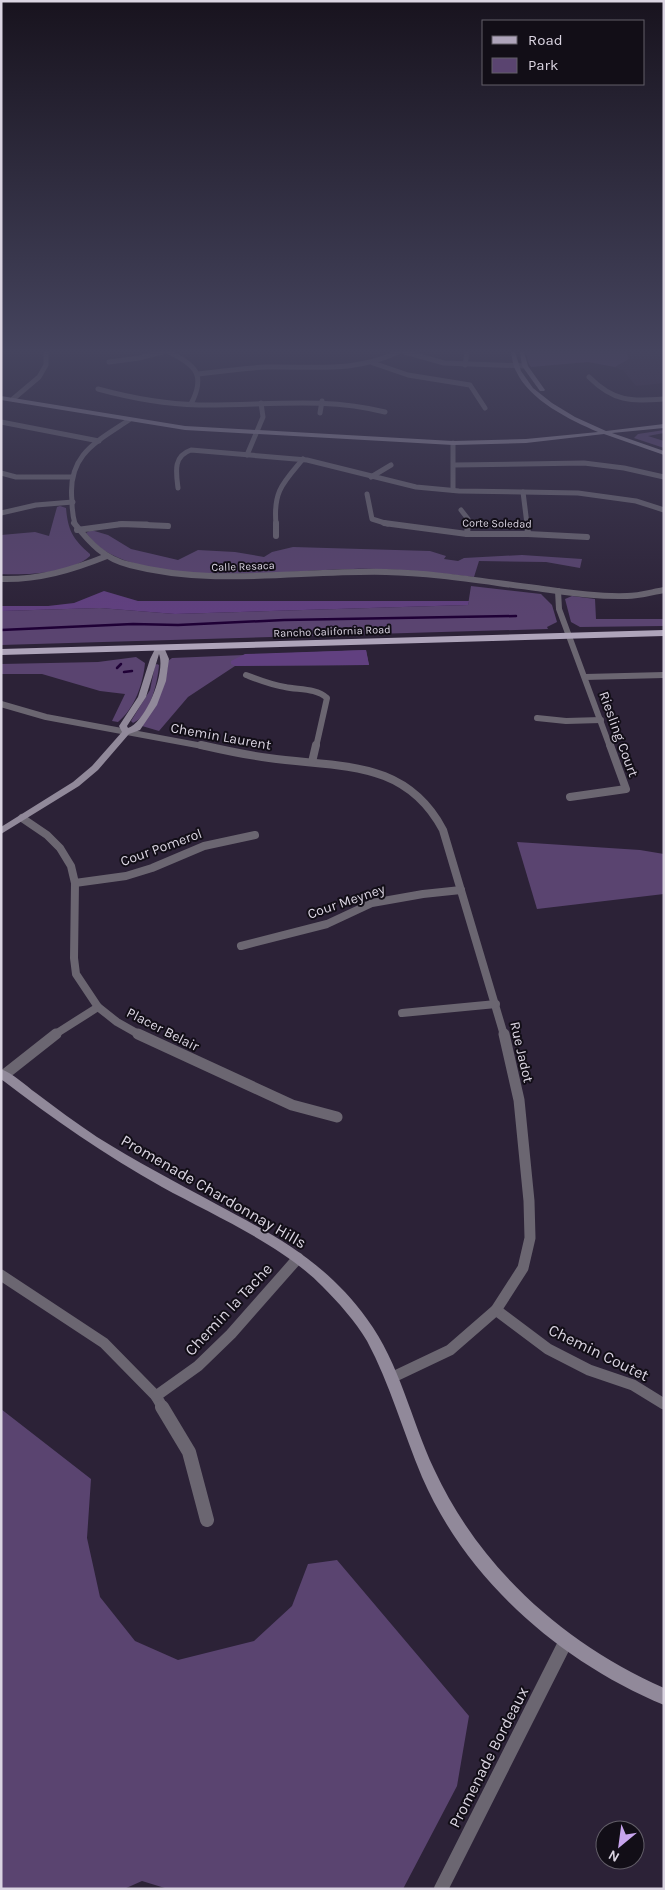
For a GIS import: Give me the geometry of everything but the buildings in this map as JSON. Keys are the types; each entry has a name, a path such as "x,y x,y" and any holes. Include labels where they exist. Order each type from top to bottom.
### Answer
{"main road":[{"path":"404,440 454,443 528,440"},
{"path":"628,440 664,453"},
{"name":"Rancho California Road","path":"1,652 568,634 664,633"},
{"path":"126,732 123,726 140,702 148,681 151,660 160,647"},
{"path":"1,831 76,784 95,768 126,732 137,728 158,693 162,681 165,659 160,647"},
{"name":"Promenade Chardonnay Hills","path":"2,1074 88,1137 129,1162 273,1242 298,1258 324,1280 347,1304 370,1334 392,1378 430,1478 453,1519 474,1550 529,1610 566,1641 604,1667 641,1688 664,1696"}],"street":[{"path":"95,440 99,441"},
{"path":"247,454 254,440"},
{"path":"99,441 80,458 72,476 74,523 77,530 104,524 131,522 168,526"},
{"path":"453,490 454,443"},
{"path":"178,488 175,466 177,458 184,451 191,450 303,459 415,488 615,497 664,510"},
{"path":"276,536 278,524 274,505 280,487 303,459"},
{"path":"454,465 592,463 664,477"},
{"path":"371,477 391,465"},
{"path":"1,473 16,477 72,476"},
{"path":"523,492 528,534"},
{"name":"Corte Soledad","path":"367,494 372,519 387,524 467,534 528,534 587,537"},
{"path":"1,512 30,506 73,502"},
{"path":"461,510 468,519 467,534"},
{"name":"Calle Resaca","path":"77,530 95,549 124,564 147,570 186,576 226,577 384,572 612,596 644,594 664,590"},
{"path":"1,579 33,579 57,575 107,556"},
{"path":"558,591 559,609 568,634"},
{"name":"Riesling Court","path":"568,634 626,789 570,797"},
{"path":"246,675 282,689 324,694 327,698 312,762"},
{"path":"585,678 664,675"},
{"name":"Chemin Laurent","path":"1,704 46,717 126,732 269,758 312,762"},
{"path":"537,718 566,721 601,720"},
{"name":"Rue Jadot","path":"312,762 358,767 384,775 403,784 420,797 434,813 443,830 472,932 496,1004 510,1055 519,1100 529,1201 530,1238 523,1268 496,1310 450,1350 392,1378"},
{"name":"Placer Belair","path":"22,818 47,835 60,848 71,866 75,883 74,958 76,974 98,1007 117,1022 155,1043 292,1105 337,1116"},
{"name":"Cour Pomerol","path":"75,883 126,876 152,868 204,846 255,835"},
{"name":"Cour Meyney","path":"241,946 327,924 372,903 423,894 461,890"},
{"path":"402,1013 496,1004"},
{"path":"2,1074 58,1032 98,1007"},
{"name":"Chemin la Tache","path":"156,1396 198,1366 231,1334 298,1258"},
{"path":"1,1275 104,1343 156,1396 189,1452 207,1520"},
{"name":"Chemin Coutet","path":"496,1310 548,1348 589,1370 633,1386 664,1404"},
{"name":"Promenade Bordeaux","path":"441,1889 566,1641"}],"green space":[{"path":"641,440 664,441 664,448"},
{"path":"57,507 66,508 72,534 90,556 82,562 60,570 1,574 1,535 35,532 49,536"},
{"path":"91,530 108,535 131,549 178,560 198,550 235,552 264,557 272,552 293,547 430,551 446,556 444,559 458,561 464,558 522,555 582,559 580,568 546,562 479,561 474,577 368,569 226,574 192,573 160,569 130,562 100,547 86,533"},
{"path":"471,586 541,594 552,605 557,622 547,627 548,629 1,645 1,611 100,608 175,614 468,605"},
{"path":"572,596 595,599 596,619 664,619 664,626 580,627 571,622 565,599"},
{"path":"366,650 369,665 235,666 188,697 159,731 142,726 160,695 168,661 172,658"},
{"path":"136,657 145,663 142,679 133,703 118,722 112,721 125,694 100,691 42,674 1,674 1,664 98,662"},
{"path":"155,665 159,665 158,672 152,697 144,713 133,723 131,721 150,690"},
{"path":"517,842 640,850 664,854 664,894 537,909"},
{"path":"1,1409 91,1479 87,1538 100,1597 135,1641 178,1660 254,1641 292,1606 308,1564 337,1560 469,1716 457,1786 403,1889 168,1889 142,1881 124,1889 1,1889"}],"shaded area":[{"path":"104,591 138,601 469,601 468,605 175,614 100,608 1,611 1,606 48,606 74,603"},
{"path":"366,650 369,665 235,666 231,664 231,661 245,654"}],"waterway":[{"path":"1,630 133,624 178,625 284,620 516,616"},
{"path":"117,668 121,664"},
{"path":"124,672 132,671"}]}
